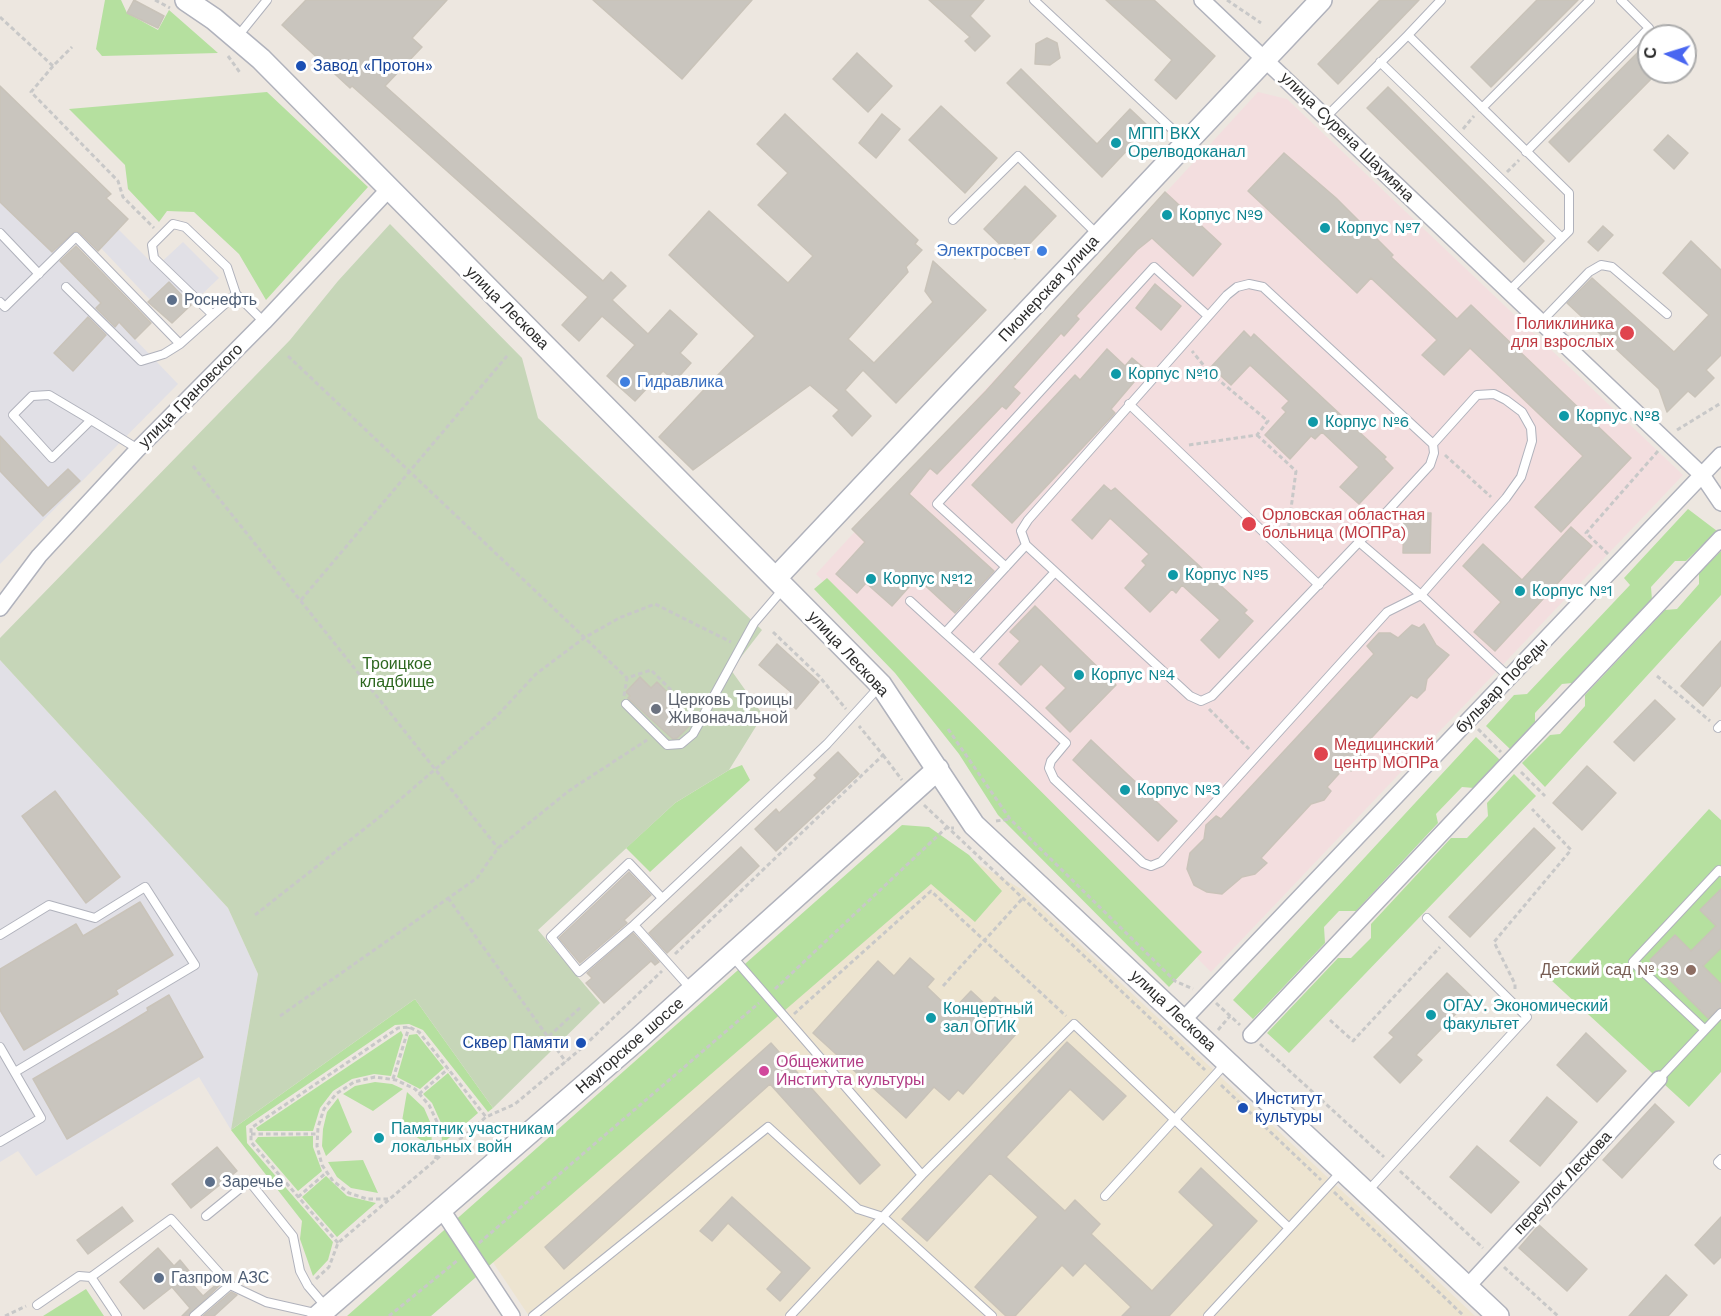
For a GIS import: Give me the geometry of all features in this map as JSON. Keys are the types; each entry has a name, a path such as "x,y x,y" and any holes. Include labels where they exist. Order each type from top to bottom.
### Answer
{"main road":[{"name":"Пионерская улица","path":"781,583 1099,236 1321,0"},
{"name":"улица Лескова","path":"182,7 228,44 261,59 881,685 974,825 1183,1020 1220,1069 1342,1170 1498,1316"},
{"name":"Наугорское шоссе","path":"322,1313 693,991 938,769"}],"street":[{"name":"улица Сурена Шаумяна","path":"1202,0 1667,441 1702,475 1721,503"},
{"name":"улица Грановского","path":"0,608 39,556 138,449 264,322 389,189"},
{"name":"бульвар Победы","path":"1183,1020 1721,455"},
{"path":"1251,1035 1721,538"},
{"name":"переулок Лескова","path":"1467,1287 1659,1079"},
{"path":"442,1210 512,1316"}],"lane":[{"path":"228,44 267,0"},
{"path":"1034,0 1186,143"},
{"path":"1326,117 1441,0"},
{"path":"1482,108 1590,0"},
{"path":"1526,152 1649,28 1622,0"},
{"path":"1408,35 1569,193 1569,231 1509,291"},
{"path":"1380,62 1562,238"},
{"path":"953,220 1018,156 1099,236"},
{"path":"212,314 154,258 152,245 173,224 185,226 227,267 236,294 264,322"},
{"path":"0,233 39,274"},
{"path":"0,302 5,307 76,237 180,344"},
{"path":"1541,322 1589,272 1600,265 1612,267 1667,314"},
{"path":"1006,567 937,504 1154,267 1208,316"},
{"path":"1249,284 1263,287 1433,444 1434,453 1430,465 1319,585 1212,696 1202,701 1190,696 1026,545 1020,531 1208,316 1237,288 1249,284"},
{"path":"66,287 141,361 164,354 180,344 236,294"},
{"path":"910,601 1066,742 1051,761 1049,768 1054,779 1143,863 1151,866 1161,862 1387,612 1421,594 1500,505 1521,477 1532,441 1531,428 1522,412 1494,394 1477,395 1433,444"},
{"path":"91,420 52,458 13,416 32,396 49,395 91,420 138,449"},
{"path":"1130,404 1319,585"},
{"path":"1359,542 1421,594 1509,677"},
{"path":"945,633 1026,545"},
{"path":"974,659 1055,572"},
{"path":"626,704 668,745 681,744 693,734 741,646 781,583"},
{"path":"662,898 629,863 551,937 579,972 634,925 827,744 881,685"},
{"path":"1705,1030 1633,962 1719,870 1721,872"},
{"path":"0,935 49,905 95,918 145,887 195,965 15,1072"},
{"path":"1366,1193 1527,1017 1427,918"},
{"path":"634,925 693,991"},
{"path":"732,956 922,1175"},
{"path":"1659,1079 1721,1013"},
{"path":"790,1316 922,1175 1074,1024 1289,1228"},
{"path":"0,1047 41,1118 0,1142"},
{"path":"1105,1196 1220,1069"},
{"path":"533,1316 768,1127 858,1209 883,1217 992,1316"},
{"path":"1721,1159 1718,1162 1721,1165"},
{"path":"1208,1316 1342,1170"},
{"path":"206,1216 249,1181 293,1236 300,1271 322,1313"},
{"path":"37,1305 79,1276 91,1277 171,1219 230,1285 266,1302 322,1313"},
{"path":"91,1277 117,1316"},
{"path":"194,1316 230,1285"}],"path":[{"path":"155,0 182,7"},
{"path":"1227,0 1261,23"},
{"path":"0,17 53,66"},
{"path":"228,44 241,74"},
{"path":"72,47 31,92 118,181 123,197 161,236"},
{"path":"1456,136 1482,108"},
{"path":"1501,178 1526,152"},
{"path":"1174,447 1257,435 1268,421 1209,372 1185,342"},
{"path":"288,356 627,678"},
{"path":"301,601 507,356"},
{"path":"1618,563 1586,532 1681,425 1721,403"},
{"path":"1257,435 1296,471 1285,553"},
{"path":"1433,444 1500,505"},
{"path":"193,466 498,848"},
{"path":"255,915 382,815 436,769 496,717 536,674 584,638 619,618 655,604 741,646"},
{"path":"773,632 819,676 912,792 946,828 1022,899 1220,1069 1328,1186 1464,1316"},
{"path":"627,678 651,670 700,718"},
{"path":"1657,676 1720,727"},
{"path":"626,704 624,694 627,678"},
{"path":"1202,701 1257,757"},
{"path":"948,729 1010,819 1175,981 1207,996 1558,1316"},
{"path":"280,1016 477,878 498,848 570,790 656,734"},
{"path":"329,1268 338,1243 486,1117 515,1104 566,1062 669,963 680,947 883,755"},
{"path":"1513,1004 1515,984 1494,942 1571,850 1532,809"},
{"path":"389,1316 470,1251 767,996 946,828 974,825"},
{"path":"787,1020 931,891 1074,1024"},
{"path":"448,898 566,1062"},
{"path":"943,986 1022,899"},
{"path":"1330,1020 1353,1041 1447,939"},
{"path":"548,1037 582,1006"},
{"path":"338,1243 251,1142 251,1128 398,1029 409,1027 419,1032 486,1117"},
{"path":"393,1080 409,1027"},
{"path":"419,1094 448,1069"},
{"path":"390,1199 367,1200 349,1193 333,1181 327,1172 317,1146 317,1134 324,1109 336,1094 354,1082 375,1077 393,1080 419,1094 429,1105 438,1124 439,1146 435,1161"},
{"path":"251,1134 317,1134"},
{"path":"298,1197 327,1172"},
{"path":"5,1316 20,1307 37,1305"}],"shaded area":[{"path":"0,86 111,194 53,254 178,384 0,564"},
{"name":"Орловская областная больница (МОПРа)","path":"1258,92 1287,99 1683,475 1211,972 816,574"},
{"path":"118,229 156,267 183,242 219,278 172,323 101,248"},
{"path":"0,660 228,908 258,974 231,1130 199,1077 36,1176 18,1151 0,1162"},
{"path":"950,847 1021,889 1475,1316 529,1316 486,1252"}],"green space":[{"path":"105,0 121,0 127,13 158,30 169,10 218,53 102,56 96,49"},
{"path":"267,92 368,187 266,300 239,254 194,212 167,211 159,222 128,189 125,165 69,109"},
{"name":"Троицкое кладбище","path":"390,224 522,358 538,418 762,630 731,670 763,715 729,770 675,803 538,930 600,1003 493,1108 415,999 231,1130 258,974 228,908 0,660 0,638 290,340 338,281"},
{"path":"1688,509 1717,531 1686,561 1675,561 1651,587 1652,600 1572,683 1562,684 1535,713 1535,722 1510,749 1486,726 1514,695 1527,694 1630,585 1624,578"},
{"path":"1721,551 1721,595 1545,787 1522,763 1550,735 1560,734 1585,706 1585,695 1665,610 1677,609 1699,584 1699,573"},
{"path":"827,578 1202,952 1169,987 998,815 959,754 895,673 814,589"},
{"path":"1476,737 1500,760 1474,788 1462,787 1436,814 1438,823 1356,911 1339,911 1324,927 1325,943 1253,1019 1233,1000"},
{"path":"742,765 750,780 650,872 626,848 675,803 729,770"},
{"path":"1514,774 1536,796 1289,1053 1267,1033 1338,958 1351,958 1371,938 1371,924 1451,838 1467,838 1488,816 1487,803"},
{"path":"1709,809 1721,820 1721,1072 1689,1107 1552,981"},
{"path":"902,825 929,827 969,855 1002,891 975,922 931,884 431,1316 347,1316"},
{"path":"415,999 493,1108 488,1112 423,1030 409,1024 395,1025 246,1126 247,1143 333,1242 328,1260 313,1276 300,1239 302,1221 231,1130"},
{"path":"401,1031 403,1035 391,1076 374,1074 352,1079 333,1091 320,1108 313,1131 258,1131 256,1128"},
{"path":"417,1034 444,1068 420,1089 397,1077 409,1035"},
{"path":"448,1073 478,1113 442,1144 441,1123 432,1103 423,1094"},
{"path":"375,1082 392,1084 403,1089 373,1111 343,1094 355,1086"},
{"path":"407,1092 424,1108 431,1124 432,1147 401,1127"},
{"path":"338,1098 352,1132 326,1156 322,1146 323,1129 327,1112"},
{"path":"313,1136 313,1147 322,1171 298,1191 255,1141 258,1137"},
{"path":"363,1160 378,1193 351,1188 337,1177 328,1162"},
{"path":"326,1176 347,1196 376,1203 337,1237 302,1197"},
{"path":"86,1289 104,1316 43,1316"}],"building":[{"path":"134,0 164,16 158,28 127,13"},
{"path":"306,0 447,0 412,38 422,47 385,86 603,281 611,272 626,286 612,300 648,334 670,310 697,334 680,353 691,363 675,381 663,371 635,401 607,376 635,345 602,316 579,341 562,325 588,297 352,86 350,88 282,25"},
{"path":"593,0 752,0 682,79"},
{"path":"929,0 984,0 970,16 990,36 975,51 965,41 970,37"},
{"path":"1106,0 1154,0 1215,56 1176,99 1155,80 1172,60"},
{"path":"1380,0 1419,0 1338,84 1318,64"},
{"path":"1537,0 1578,0 1491,87 1471,67"},
{"path":"1047,38 1057,43 1060,58 1050,65 1035,64 1036,44"},
{"path":"857,53 892,86 868,112 833,79"},
{"path":"1637,53 1637,84 1646,84 1569,162 1549,142"},
{"path":"1021,69 1097,144 1130,109 1149,127 1102,177 1007,83"},
{"path":"0,86 111,194 106,198 128,219 98,251 75,231 52,252 0,202"},
{"path":"1388,87 1544,241 1524,262 1367,108"},
{"path":"941,106 997,158 965,193 909,140"},
{"path":"785,114 918,240 915,244 922,250 906,267 908,272 848,339 874,363 933,302 925,291 933,261 986,310 896,403 863,370 845,390 871,416 852,436 833,416 839,410 810,385 693,470 659,437 755,336 669,255 709,211 788,283 813,256 758,205 788,173 757,144"},
{"path":"882,114 900,129 876,158 859,143"},
{"path":"1668,135 1688,153 1674,169 1654,150"},
{"path":"1284,153 1336,198 1393,255 1391,257 1457,319 1471,305 1631,458 1561,532 1535,507 1583,456 1470,348 1444,375 1422,355 1437,340 1371,278 1357,293 1248,191"},
{"path":"1025,186 1056,216 1015,259 984,229"},
{"path":"1165,192 1221,244 1193,276 1152,238 1137,250 1076,316 1079,319 1064,336 1061,333 1013,387 1020,393 1006,409 1002,406 937,474 930,468 909,494 994,571 955,613 917,578 892,606 866,583 857,593 836,574 865,542 852,529 986,391"},
{"path":"1603,226 1613,235 1598,251 1588,242"},
{"name":"Поликлиника для взрослых","path":"1691,241 1721,270 1721,355 1706,370 1714,378 1695,397 1688,391 1667,412 1659,389 1567,303 1592,278 1674,352 1709,315 1663,273"},
{"path":"76,246 151,323 135,339 119,322 115,327 96,308 101,303 60,261"},
{"path":"169,282 191,305 172,323 148,302"},
{"path":"1155,284 1181,306 1161,330 1136,308"},
{"path":"88,317 106,335 73,371 54,353"},
{"name":"Корпус №6","path":"1244,331 1251,338 1254,334 1386,457 1384,459 1393,468 1359,504 1340,487 1359,467 1322,432 1315,439 1311,436 1290,459 1265,435 1286,412 1282,408 1289,401 1250,365 1231,385 1211,367"},
{"path":"1107,349 1125,366 1132,358 1145,369 1111,409 1115,413 1012,523 972,485 1075,375 1080,380"},
{"path":"0,436 48,488 68,469 80,481 43,516 0,471"},
{"name":"Корпус №5","path":"1104,485 1111,491 1115,488 1247,610 1244,613 1253,621 1219,658 1201,640 1220,620 1182,585 1176,593 1172,589 1150,612 1125,588 1146,565 1142,561 1149,554 1110,518 1092,539 1072,520"},
{"path":"1404,513 1431,513 1430,553 1403,553"},
{"name":"Корпус №1","path":"1571,527 1592,546 1495,651 1474,632 1501,602 1463,566 1483,544 1522,580"},
{"name":"Корпус №4","path":"1035,606 1116,685 1070,732 1046,708 1066,688 1041,664 1021,685 999,664 1020,641 1010,632"},
{"name":"Медицинский центр МОПРа","path":"1424,624 1436,645 1449,655 1427,679 1425,690 1417,698 1411,695 1362,748 1360,760 1351,771 1345,767 1327,787 1331,791 1324,800 1311,804 1261,858 1267,863 1255,874 1242,877 1222,894 1207,892 1194,885 1187,869 1190,853 1204,839 1206,825 1216,816 1221,819 1374,654 1367,646 1379,633 1390,633 1398,638 1412,625 1419,628"},
{"path":"1721,641 1721,685 1703,706 1681,686"},
{"path":"777,644 819,682 796,709 786,700 792,693 759,665"},
{"name":"Церковь Троицы Живоначальной","path":"640,677 651,688 657,682 671,696 667,701 691,724 677,738 673,739 628,698 630,696 626,692"},
{"path":"1655,700 1675,719 1634,761 1614,742"},
{"name":"Корпус №3","path":"1091,740 1177,821 1158,841 1073,760"},
{"path":"838,752 859,774 776,851 755,829 776,809 779,813 817,778 814,775"},
{"path":"1587,766 1616,793 1582,830 1553,803"},
{"path":"55,791 120,877 86,903 22,816"},
{"path":"1534,828 1555,848 1470,937 1449,917"},
{"path":"741,847 759,866 667,953 649,933"},
{"path":"629,872 651,895 624,920 627,923 580,963 559,938"},
{"path":"1721,889 1721,948 1703,966 1721,984 1721,1007 1708,1018 1650,960 1675,935 1691,951 1716,926 1700,910"},
{"path":"140,902 173,955 116,990 118,994 24,1050 0,1010 0,969 76,924 83,936"},
{"path":"633,933 659,962 655,965 651,961 604,1003 586,983 592,978 587,973"},
{"path":"910,958 934,979 927,987 952,1011 971,991 987,1006 995,997 1012,1012 1003,1022 1016,1034 963,1094 958,1090 949,1100 934,1087 906,1118 813,1033 878,961 894,976"},
{"name":"ОГАУ. Экономический факультет","path":"1447,973 1472,997 1416,1055 1422,1060 1400,1083 1374,1057 1394,1037 1389,1033"},
{"path":"169,995 203,1057 67,1139 33,1079 148,1011 147,1008"},
{"path":"1586,1033 1626,1071 1597,1102 1557,1065"},
{"path":"1067,1042 1126,1096 1103,1120 1070,1089 1006,1157 1065,1211 1075,1200 1100,1224 1091,1234 1152,1291 1214,1225 1179,1192 1201,1168 1257,1221 1169,1316 1122,1316 1131,1307 1085,1263 1073,1276 1062,1265 1015,1316 1006,1316 975,1287 1038,1217 990,1173 927,1241 902,1219"},
{"path":"771,1043 880,1165 860,1184 770,1084 564,1269 545,1247"},
{"path":"1547,1097 1577,1122 1540,1166 1510,1141"},
{"path":"1655,1104 1674,1122 1622,1178 1603,1160"},
{"path":"1477,1146 1519,1182 1491,1213 1450,1177"},
{"path":"217,1147 237,1171 191,1208 172,1184"},
{"path":"732,1197 810,1268 780,1301 767,1289 782,1272 728,1223 712,1241 700,1231"},
{"path":"122,1207 133,1221 88,1254 77,1240"},
{"path":"1721,1217 1721,1257 1714,1264 1695,1245"},
{"path":"1539,1225 1587,1269 1567,1291 1519,1248"},
{"path":"158,1248 174,1266 180,1260 189,1271 184,1275 203,1296 219,1282 221,1284 188,1316 182,1316 190,1308 172,1287 144,1309 120,1282"},
{"path":"1666,1275 1687,1295 1668,1316 1629,1316"},
{"path":"231,1292 237,1295 214,1316 203,1316"}],"place":[{"name":"Завод «Протон»","path":"301,66"},
{"name":"МПП ВКХ Орелводоканал","path":"1116,143"},
{"name":"Корпус №9","path":"1167,215"},
{"name":"Корпус №7","path":"1325,228"},
{"name":"Электросвет","path":"1042,251"},
{"name":"Роснефть","path":"172,300"},
{"name":"Поликлиника для взрослых","path":"1627,333"},
{"name":"Корпус №10","path":"1116,374"},
{"name":"Гидравлика","path":"625,382"},
{"name":"Корпус №8","path":"1564,416"},
{"name":"Корпус №6","path":"1313,422"},
{"name":"Орловская областная больница (МОПРа)","path":"1249,524"},
{"name":"Корпус №5","path":"1173,575"},
{"name":"Корпус №12","path":"871,579"},
{"name":"Корпус №1","path":"1520,591"},
{"name":"Корпус №4","path":"1079,675"},
{"name":"Церковь Троицы Живоначальной","path":"656,709"},
{"name":"Медицинский центр МОПРа","path":"1321,754"},
{"name":"Корпус №3","path":"1125,790"},
{"name":"Детский сад № 39","path":"1691,970"},
{"name":"ОГАУ. Экономический факультет","path":"1431,1015"},
{"name":"Концертный зал ОГИК","path":"931,1018"},
{"name":"Сквер Памяти","path":"581,1043"},
{"name":"Общежитие Института культуры","path":"764,1071"},
{"name":"Институт культуры","path":"1243,1108"},
{"name":"Памятник участникам локальных войн","path":"379,1138"},
{"name":"Заречье","path":"210,1182"},
{"name":"Газпром АЗС","path":"159,1278"}]}
